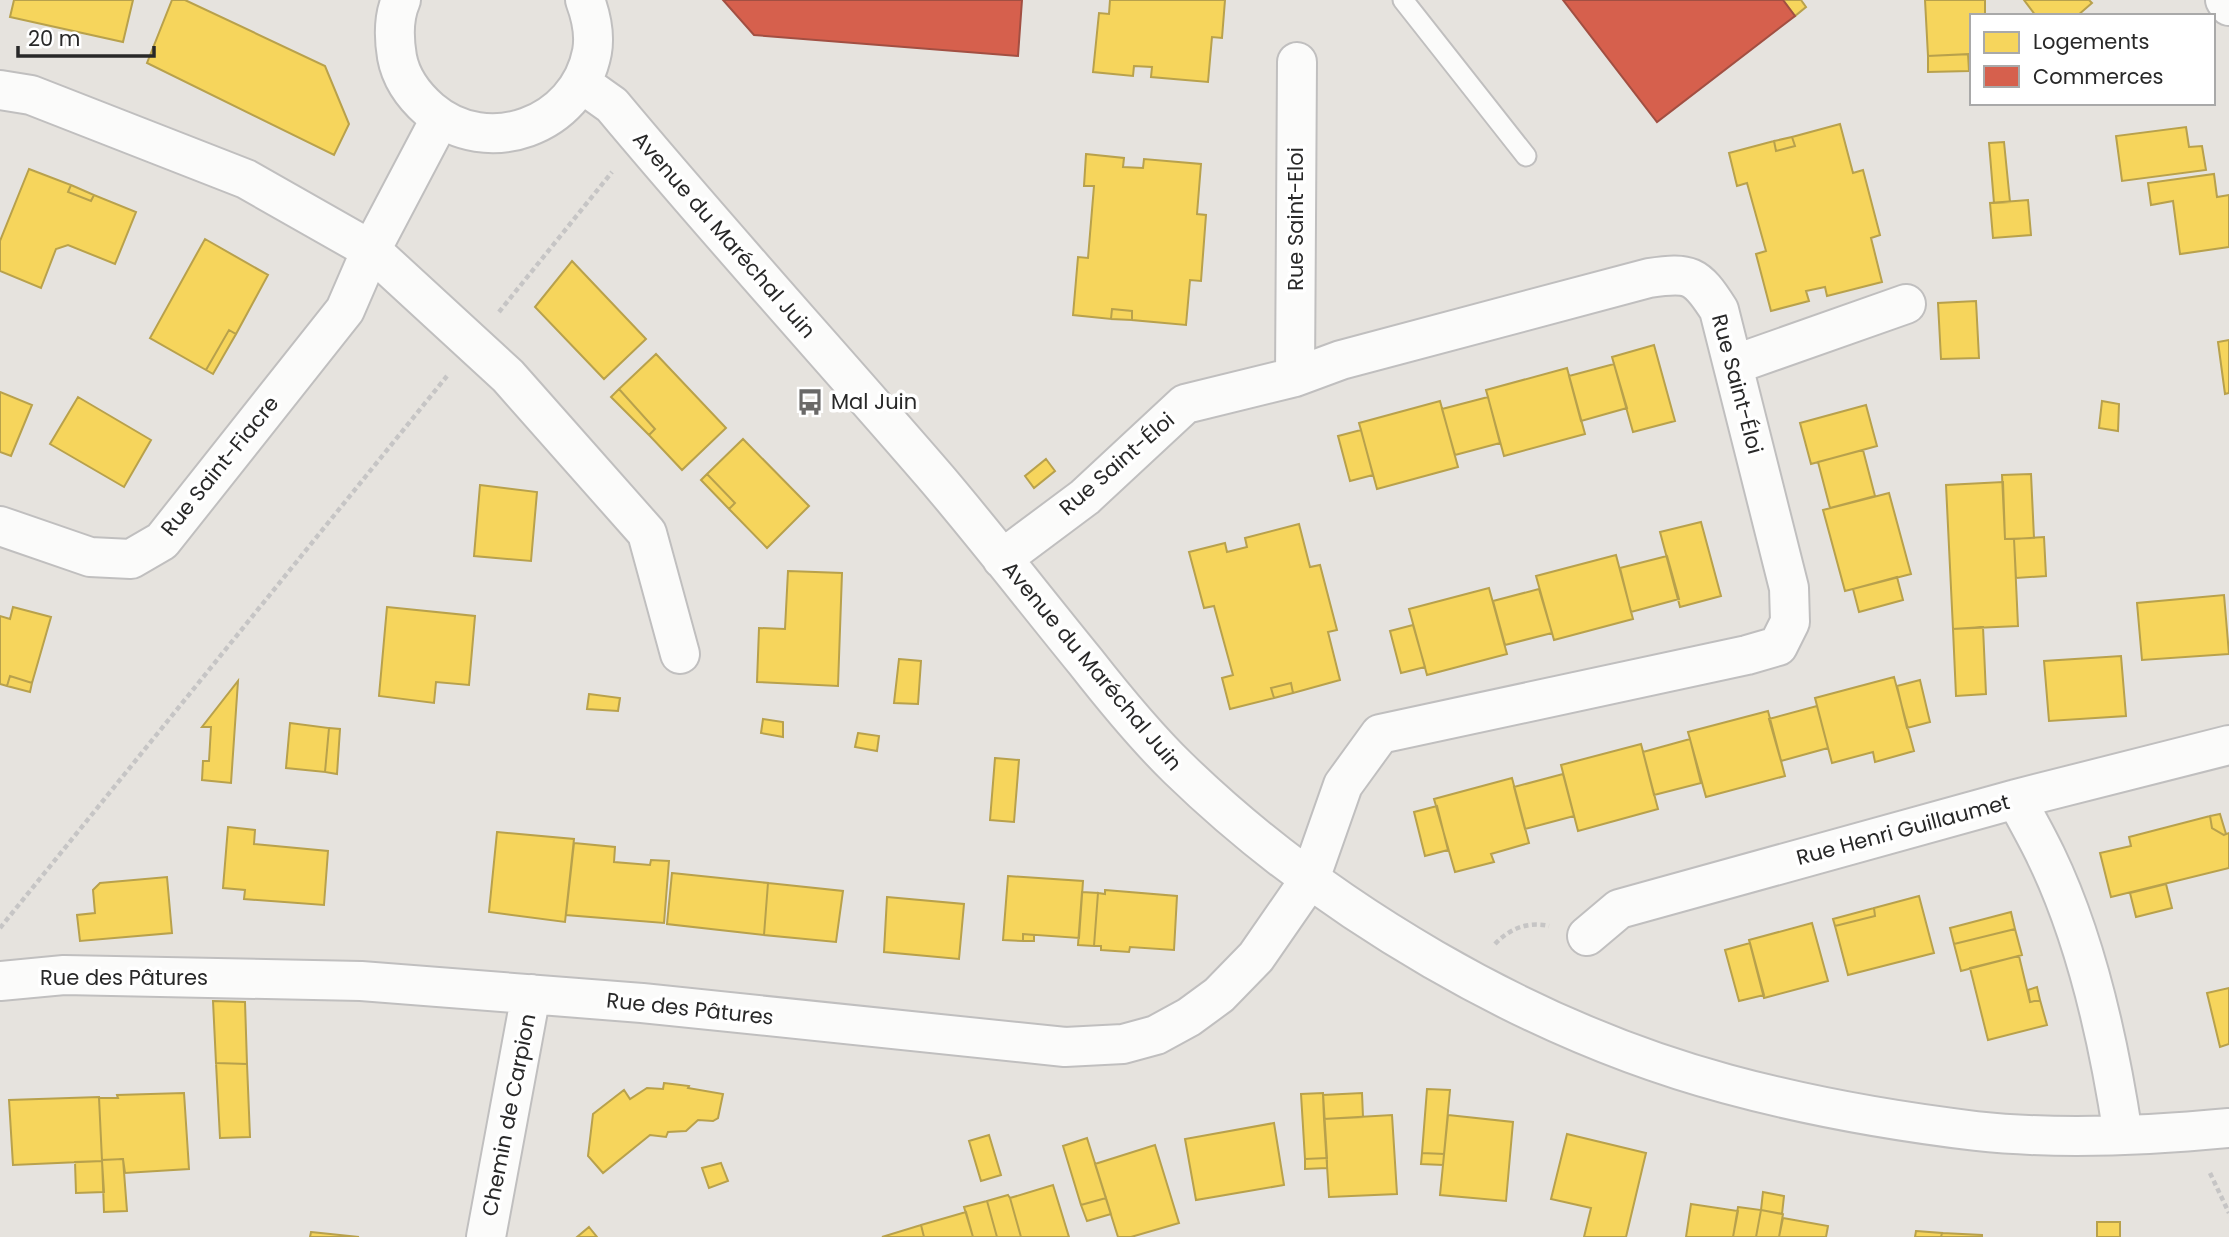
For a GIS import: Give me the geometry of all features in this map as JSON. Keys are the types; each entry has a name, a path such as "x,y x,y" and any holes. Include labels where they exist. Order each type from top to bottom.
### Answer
{"street":[{"path":"401,0 397,8 394,39 400,70 415,98 440,119 469,132 502,135 533,127 561,109 581,83 593,52 592,19 585,0"},
{"path":"2225,0 2229,6"},
{"name":"Rue Saint-Eloi","path":"1295,377 1297,62"},
{"name":"Avenue du Maréchal Juin","path":"581,83 612,105 943,486 1121,705 1173,764 1214,802 1310,879 1398,937 1465,976 1555,1022 1643,1057 1723,1083 1815,1105 1980,1131 2123,1135 2229,1128"},
{"path":"0,90 31,95 246,179 371,250 508,376 647,533 680,654"},
{"name":"Rue Saint-Fiacre","path":"0,526 90,557 131,558 162,541 345,310 371,250 440,119"},
{"name":"Rue Saint-Éloi","path":"1002,559 1085,497 1185,404 1295,377 1341,360 1635,281 1680,274 1704,287 1719,310 1789,588 1790,622 1778,646 1380,734 1343,785 1310,879"},
{"path":"1733,365 1906,304"},
{"name":"Rue Henri Guillaumet","path":"1587,936 1619,909 2016,799 2229,744"},
{"path":"2016,799 2046,856 2066,903 2100,1012 2123,1135"},
{"name":"Rue des Pâtures","path":"0,981 64,975 348,981 642,1003 1065,1047 1123,1044 1156,1035 1189,1017 1219,995 1256,957 1310,879"},
{"name":"Chemin de Carpion","path":"486,1237 531,994"}],"lane":[{"path":"1403,0 1526,156"}],"path":[{"path":"0,928 639,138"},
{"path":"1465,976 1506,932 1535,922 1587,936"}],"building: Logements":[{"path":"14,0 133,0 123,42 10,17"},
{"path":"172,0 185,0 325,66 349,124 334,155 147,63"},
{"path":"1110,0 1225,0 1222,38 1212,37 1208,82 1151,77 1152,67 1134,66 1133,76 1093,72 1099,13 1109,14"},
{"path":"1783,0 1801,0 1806,7 1795,16"},
{"path":"1925,0 1985,0 1985,14 1970,14 1970,54 1928,56"},
{"path":"2024,0 2089,0 2092,3 2079,14 2034,14"},
{"path":"1968,54 1969,71 1928,72 1928,56"},
{"path":"1840,124 1853,173 1863,170 1880,235 1871,238 1882,282 1827,296 1825,287 1806,291 1809,301 1771,311 1756,254 1766,251 1747,183 1737,186 1729,153 1774,141 1776,151 1795,146 1792,137"},
{"path":"2186,127 2189,147 2202,146 2206,170 2122,181 2116,136"},
{"path":"1792,137 1795,146 1776,151 1774,141"},
{"path":"2004,142 2010,202 1994,203 1989,143"},
{"path":"1086,154 1124,158 1123,167 1143,168 1144,159 1201,164 1197,214 1206,215 1201,281 1190,280 1186,325 1132,320 1132,311 1112,309 1111,319 1073,315 1078,257 1088,258 1094,186 1084,186"},
{"path":"29,169 71,185 68,192 91,201 94,195 136,212 115,264 68,245 56,249 41,288 0,271 0,241"},
{"path":"2214,174 2217,197 2229,195 2229,247 2180,254 2173,201 2151,205 2148,183"},
{"path":"71,185 94,195 91,201 68,192"},
{"path":"2028,200 2031,235 1993,238 1990,203"},
{"path":"205,239 268,275 236,334 229,330 206,370 150,338"},
{"path":"572,261 646,339 604,379 535,307"},
{"path":"1976,301 1979,358 1941,359 1938,303"},
{"path":"1112,309 1132,311 1132,320 1111,319"},
{"path":"229,330 236,334 213,374 206,370"},
{"path":"2229,340 2229,393 2225,394 2218,342"},
{"path":"1654,345 1675,421 1633,432 1612,357"},
{"path":"656,354 726,428 682,470 649,435 655,429 619,389"},
{"path":"1614,364 1627,408 1581,421 1569,376"},
{"path":"1567,368 1585,434 1504,456 1486,390"},
{"path":"619,389 655,429 649,435 611,397"},
{"path":"0,392 32,405 11,456 0,452"},
{"path":"78,397 151,440 124,487 50,444"},
{"path":"1488,397 1500,443 1455,455 1442,409"},
{"path":"1440,401 1458,467 1377,489 1359,423"},
{"path":"2102,401 2119,404 2118,431 2099,428"},
{"path":"1866,405 1877,446 1811,464 1800,423"},
{"path":"1361,430 1373,475 1350,481 1338,436"},
{"path":"743,439 809,506 767,548 729,509 735,503 707,474"},
{"path":"1863,450 1875,496 1830,508 1818,462"},
{"path":"1046,459 1055,471 1034,488 1025,476"},
{"path":"707,474 735,503 729,509 701,480"},
{"path":"2031,474 2034,538 2005,539 2002,475"},
{"path":"2003,482 2005,539 2014,539 2018,626 1953,629 1946,485"},
{"path":"480,485 537,492 531,561 474,556"},
{"path":"1889,493 1911,574 1845,591 1823,510"},
{"path":"1701,522 1721,596 1680,607 1660,532"},
{"path":"1299,524 1310,567 1320,565 1337,630 1328,632 1340,680 1293,693 1291,683 1271,688 1274,698 1230,709 1222,678 1233,675 1214,606 1204,608 1189,552 1225,543 1227,552 1247,547 1245,538"},
{"path":"2044,537 2046,576 2016,578 2014,539"},
{"path":"1616,555 1633,619 1554,640 1536,576"},
{"path":"1667,556 1679,599 1631,612 1620,568"},
{"path":"788,571 842,573 838,686 757,682 759,628 785,629"},
{"path":"1897,577 1903,600 1859,612 1853,589"},
{"path":"1489,588 1507,654 1427,675 1409,609"},
{"path":"1539,589 1552,633 1505,645 1493,601"},
{"path":"2224,595 2229,654 2142,660 2137,603"},
{"path":"13,607 51,617 32,683 10,676 7,686 0,684 0,616 10,619"},
{"path":"387,607 475,616 469,685 436,682 434,703 379,696"},
{"path":"1413,625 1425,667 1401,673 1390,631"},
{"path":"1983,627 1986,694 1956,696 1953,629"},
{"path":"2121,656 2126,716 2049,721 2044,661"},
{"path":"899,659 921,661 918,704 894,703"},
{"path":"10,676 32,683 30,692 7,686"},
{"path":"1894,677 1914,751 1875,762 1873,752 1832,763 1815,698"},
{"path":"1920,680 1930,722 1907,728 1897,686"},
{"path":"238,681 231,783 202,780 203,761 209,761 211,727 202,727"},
{"path":"1291,683 1293,693 1274,698 1271,688"},
{"path":"589,694 620,698 618,711 587,709"},
{"path":"1817,706 1828,748 1781,761 1769,719"},
{"path":"1768,711 1785,776 1706,797 1688,732"},
{"path":"763,719 783,722 783,737 761,733"},
{"path":"290,723 329,728 325,772 286,768"},
{"path":"329,728 340,729 337,774 325,772"},
{"path":"858,733 879,736 877,751 855,747"},
{"path":"1690,739 1701,783 1654,795 1643,752"},
{"path":"1641,744 1658,809 1578,831 1561,765"},
{"path":"995,758 1019,760 1014,822 990,820"},
{"path":"1563,774 1574,816 1525,829 1514,787"},
{"path":"1512,778 1529,843 1491,854 1494,862 1455,872 1434,799"},
{"path":"1437,806 1448,850 1425,856 1414,812"},
{"path":"2220,814 2226,834 2224,835 2212,828 2210,816"},
{"path":"2210,816 2212,828 2224,835 2229,833 2229,868 2111,897 2100,853 2131,846 2129,837"},
{"path":"228,827 255,830 254,844 328,851 324,905 244,899 245,890 223,888"},
{"path":"497,832 574,839 565,922 489,912"},
{"path":"574,843 615,847 614,862 650,865 651,860 669,861 664,923 566,915"},
{"path":"672,873 768,883 764,935 667,924"},
{"path":"1008,876 1083,881 1079,938 1023,934 1023,941 1003,940"},
{"path":"167,877 172,933 80,941 77,915 95,913 93,890 100,883"},
{"path":"768,883 843,891 836,942 764,935"},
{"path":"2166,884 2172,908 2136,917 2130,893"},
{"path":"1105,890 1177,896 1174,950 1130,947 1129,952 1101,950 1101,946 1094,946 1098,893 1105,894"},
{"path":"1082,892 1098,893 1094,946 1078,945"},
{"path":"1919,896 1934,953 1848,975 1835,926 1875,916 1874,908"},
{"path":"887,897 964,904 959,959 884,952"},
{"path":"1874,908 1875,916 1835,926 1833,919"},
{"path":"2011,912 2015,929 1954,944 1950,928"},
{"path":"1812,923 1828,981 1764,998 1749,940"},
{"path":"2015,929 2022,955 1961,971 1954,944"},
{"path":"1023,934 1034,935 1034,941 1023,941"},
{"path":"1750,943 1764,995 1739,1001 1725,950"},
{"path":"2019,956 2030,1002 2040,1000 2047,1025 1988,1040 1970,968"},
{"path":"2037,987 2040,1000 2030,1002 2028,990"},
{"path":"2229,988 2229,1044 2220,1047 2207,993"},
{"path":"213,1001 245,1002 247,1064 216,1063"},
{"path":"216,1063 247,1064 250,1137 220,1138"},
{"path":"664,1083 723,1094 718,1118 713,1121 698,1120 686,1131 668,1132 666,1137 650,1135 603,1173 588,1156 593,1114 624,1090 630,1099 647,1088 663,1089"},
{"path":"1427,1089 1450,1090 1444,1154 1422,1153"},
{"path":"184,1093 189,1169 125,1173 123,1159 102,1160 99,1098"},
{"path":"1323,1093 1327,1158 1305,1159 1301,1094"},
{"path":"1362,1093 1363,1117 1324,1119 1323,1095"},
{"path":"99,1097 102,1161 13,1165 9,1100"},
{"path":"1392,1115 1397,1194 1329,1197 1324,1119"},
{"path":"1448,1115 1513,1122 1506,1201 1440,1195"},
{"path":"1274,1123 1284,1185 1196,1200 1185,1139"},
{"path":"1567,1134 1646,1153 1626,1237 1584,1237 1591,1208 1551,1199"},
{"path":"989,1135 1001,1175 981,1181 969,1141"},
{"path":"1087,1138 1106,1198 1081,1205 1063,1146"},
{"path":"1155,1145 1179,1223 1131,1237 1118,1237 1095,1164"},
{"path":"1422,1153 1444,1154 1443,1165 1421,1164"},
{"path":"1327,1158 1327,1168 1305,1169 1305,1159"},
{"path":"123,1159 127,1211 104,1212 102,1160"},
{"path":"102,1161 104,1192 76,1193 75,1162"},
{"path":"721,1163 728,1181 709,1188 702,1168"},
{"path":"1053,1185 1069,1237 1021,1237 1010,1198"},
{"path":"1763,1192 1784,1196 1782,1214 1761,1210"},
{"path":"1008,1195 1021,1237 997,1237 987,1201"},
{"path":"1106,1198 1111,1214 1087,1221 1081,1205"},
{"path":"987,1201 997,1237 973,1237 964,1207"},
{"path":"1691,1204 1738,1211 1733,1237 1686,1237"},
{"path":"1738,1207 1761,1210 1756,1237 1733,1237"},
{"path":"1761,1210 1783,1214 1779,1237 1756,1237"},
{"path":"966,1212 973,1237 924,1237 921,1225"},
{"path":"1783,1218 1828,1226 1826,1237 1779,1237"},
{"path":"2097,1222 2120,1222 2120,1237 2097,1237"},
{"path":"921,1225 924,1237 882,1237"},
{"path":"589,1227 597,1237 577,1237"},
{"path":"1916,1231 1942,1233 1941,1237 1915,1237"},
{"path":"311,1232 359,1237 310,1237"},
{"path":"1942,1233 1982,1235 1982,1237 1941,1237"}],"building: Commerces":[{"path":"723,0 1022,0 1018,56 754,35"},
{"path":"1563,0 1783,0 1795,16 1657,122"}],"place":[{"name":"Mal Juin","path":"810,402"}]}
